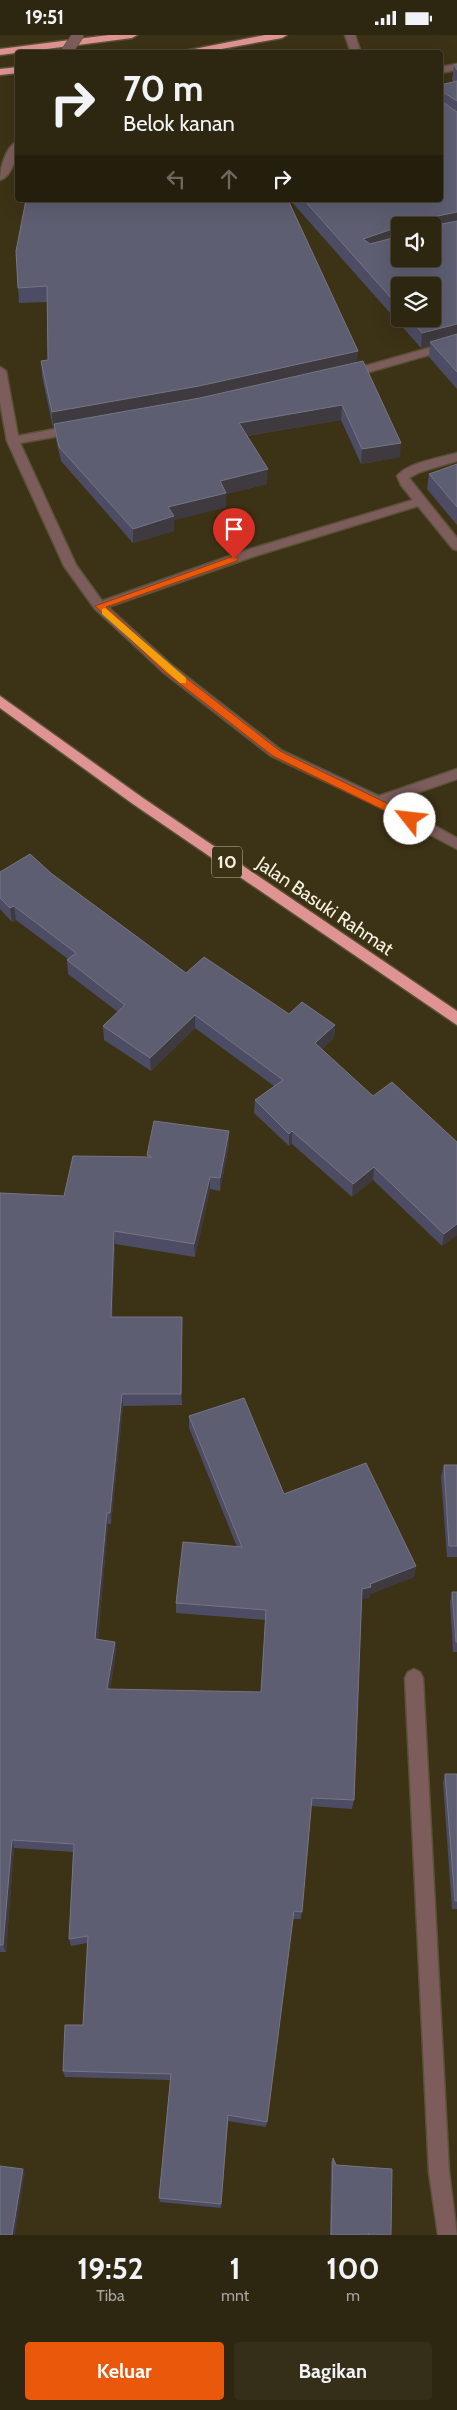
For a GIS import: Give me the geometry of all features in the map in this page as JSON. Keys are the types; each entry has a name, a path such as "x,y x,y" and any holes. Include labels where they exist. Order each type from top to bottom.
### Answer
{"highway":[{"path":"16,50 132,35"},
{"path":"196,50 282,35"},
{"path":"0,52 15,50"},
{"path":"0,72 15,70"},
{"name":"Jalan Basuki Rahmat","path":"0,701 138,801 457,1019"}],"street":[{"path":"68,50 78,35"},
{"path":"350,35 355,50"},
{"path":"443,69 457,67"},
{"path":"0,177 15,150"},
{"path":"337,377 457,343"},
{"path":"0,371 13,441 70,566 100,606 168,669 276,753 378,801 457,845"},
{"path":"13,441 87,427"},
{"path":"457,457 416,469 403,476 405,482 457,546"},
{"path":"100,606 250,553 422,501"},
{"path":"378,801 457,773"},
{"path":"414,1678 439,2172 448,2235"}],"building":[{"path":"457,81 457,101 443,92 443,84"},
{"path":"443,102 457,112 457,212 433,217 391,217 391,229 363,239 370,244 391,238 391,267 441,267 441,224 457,221 457,324 422,333 417,327 441,327 441,277 391,277 391,298 306,202 443,202"},
{"path":"26,202 289,202 358,351 199,386 52,412 41,361 48,360 47,286 18,288 16,251"},
{"path":"457,334 457,372 430,342"},
{"path":"363,361 401,443 362,449 342,405 239,423 268,469 220,481 226,493 168,507 174,516 133,529 59,447 54,424 200,398"},
{"path":"457,464 457,507 429,474"},
{"path":"30,854 52,874 186,973 204,957 289,1014 302,1002 335,1025 315,1043 373,1096 392,1082 457,1142 457,1224 444,1234 374,1167 353,1184 292,1131 289,1134 255,1100 283,1080 195,1015 150,1058 103,1026 125,1005 67,960 76,953 14,906 10,908 0,898 0,872"},
{"path":"154,1121 229,1131 220,1178 210,1177 194,1244 114,1231 111,1317 182,1317 181,1394 122,1394 110,1513 107,1513 95,1639 115,1642 107,1689 261,1692 266,1610 176,1603 183,1542 242,1547 189,1416 244,1398 284,1494 366,1463 416,1566 370,1584 371,1587 362,1589 354,1800 312,1798 302,1912 294,1911 267,2122 228,2115 221,2204 159,2198 171,2074 63,2071 65,2025 83,2025 88,1936 69,1939 74,1844 12,1840 3,1945 0,1945 0,1193 64,1196 73,1156 152,1157 147,1155"},
{"path":"444,1465 457,1465 457,1546 449,1546"},
{"path":"452,1592 457,1592 457,1642 456,1642"},
{"path":"445,1774 457,1774 457,1901 455,1901"},
{"path":"333,2158 336,2165 392,2169 391,2235 331,2235"},
{"path":"0,2166 23,2169 12,2235 0,2235"}],"slow traffic":[{"path":"105,611 183,681"}],"route":[{"path":"234,559 100,606 168,669 276,753 378,801 410,819"}]}
